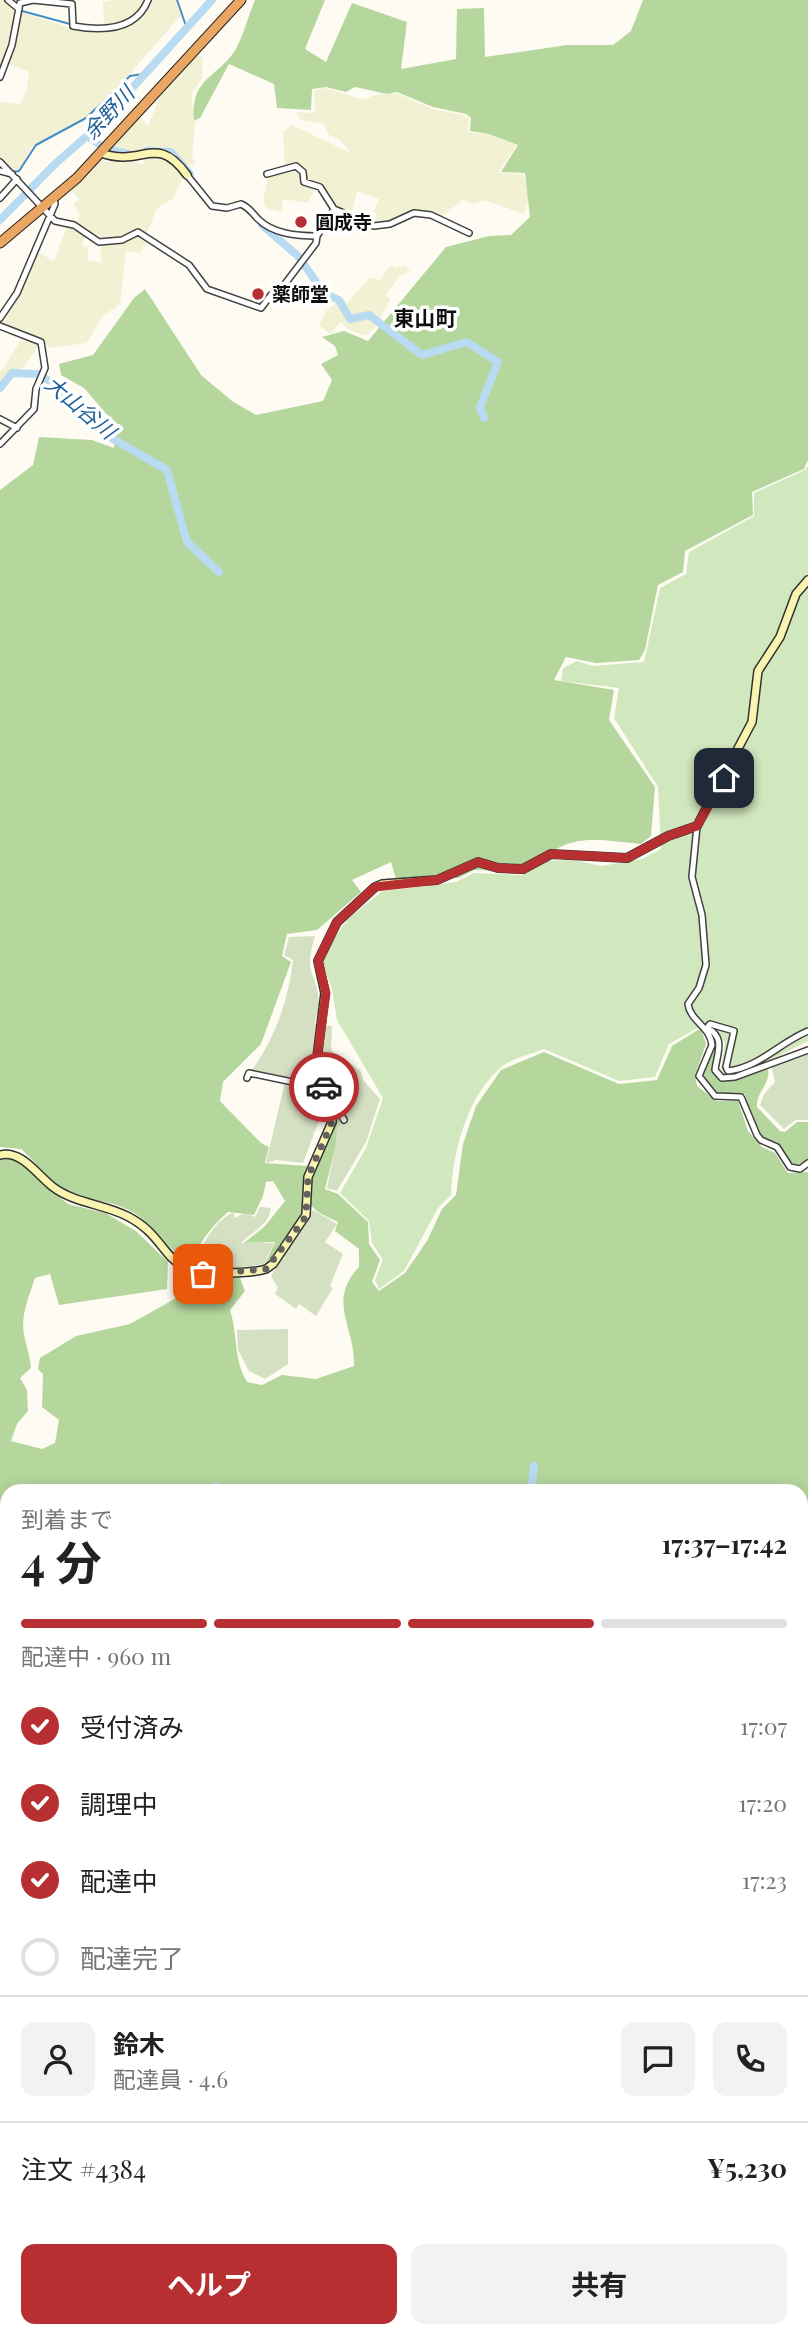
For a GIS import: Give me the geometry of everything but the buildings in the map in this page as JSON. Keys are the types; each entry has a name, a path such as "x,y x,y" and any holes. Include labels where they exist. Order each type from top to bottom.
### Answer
{"highway":[{"path":"0,243 47,212 54,199 102,153 242,0"}],"street":[{"path":"8,0 20,4 33,0 72,4 73,26 108,29 123,26 143,12 148,0"},
{"path":"0,77 12,45 20,4"},
{"path":"102,153 125,158 166,153 173,157 212,206 227,208 241,204 250,208 259,220 278,231 296,236 317,236"},
{"path":"0,162 55,221 74,225 99,242 122,240 138,232 189,265 207,289 261,308 271,295 278,293 316,243 317,236 334,209"},
{"path":"267,174 296,166 303,172 304,182 320,187 334,209 374,226 390,224 414,213 431,215 469,233"},
{"path":"0,171 16,178"},
{"path":"0,198 16,178"},
{"path":"0,317 17,293 47,212"},
{"path":"0,326 41,342 45,368 36,389 34,409 0,444"},
{"path":"0,419 17,428"},
{"path":"808,580 796,594 780,637 758,671 752,722 697,826 692,877 702,915 706,965 699,988 688,1004 690,1013 719,1041 720,1053 715,1070 722,1078 736,1077 808,1050"},
{"path":"0,1155 15,1155 63,1194 112,1209 136,1221 184,1270 203,1274 260,1271 273,1264 306,1215 308,1177 332,1122 332,1106 317,1058 326,993 318,961 337,922 375,887 437,880 478,862 498,868 523,869 551,854 627,858 668,836 697,826"},
{"path":"707,1028 710,1024 734,1031 726,1067 728,1071 763,1060 772,1050 808,1031"},
{"path":"707,1028 712,1045 700,1070 700,1080 715,1096 741,1097 757,1135 761,1140 777,1147 790,1167 800,1169 808,1163"},
{"path":"247,1078 249,1073 341,1091 340,1113 345,1120"}],"shaded area":[{"path":"0,0 6,0 16,13 0,70"},
{"path":"175,0 181,15 120,85 84,118 34,145 18,171 12,171 0,160 0,102 20,104 27,89 29,72 8,64 21,12 71,28 104,31 103,2"},
{"path":"197,55 203,58 202,78 191,94 195,124 192,157 196,164 186,165 175,152 164,147 125,152 112,148 140,117 148,126 161,94"},
{"path":"327,88 364,100 374,95 396,93 433,109 464,115 469,119 468,132 489,134 517,145 498,173 524,174 529,198 524,214 484,200 473,204 463,199 441,218 416,211 385,223 373,223 377,214 373,212 379,199 357,191 351,216 338,208 326,190 317,184 308,203 283,199 281,212 266,208 263,201 269,175 285,168 283,132 292,125 351,153 341,141 329,135 324,124 301,120 296,112 315,113 314,90"},
{"path":"159,156 174,164 183,177 174,198 157,208 147,233 139,229 122,238 106,239 75,224 80,214 73,204 79,199 71,190 99,162 131,161 144,165 144,159"},
{"path":"68,224 86,235 82,245 89,248 87,260 101,263 101,243 122,242 137,234 148,240 140,253 126,251 120,304 102,317 87,343 50,348 41,338 1,324 1,320 17,300 37,252 54,261"},
{"path":"391,265 396,268 405,265 410,271 400,276 385,296 391,299 376,326 366,336 347,329 341,322 330,334 319,325 326,311 336,303 342,309 369,278 380,280"},
{"path":"22,338 39,344 22,368 9,372 0,384 0,373"}],"green space":[{"path":"255,0 325,0 305,49 326,62 352,3 407,22 401,69 456,59 457,9 484,8 485,57 567,45 613,45 631,31 643,0 808,0 808,460 804,469 752,492 753,515 685,551 683,572 658,585 645,650 639,660 596,663 566,657 554,680 614,690 609,720 655,787 651,836 641,844 580,841 555,850 527,871 474,870 459,878 396,879 391,862 352,880 361,892 317,930 287,934 282,956 291,962 261,1044 223,1082 220,1101 261,1143 269,1147 265,1163 307,1166 303,1215 284,1246 265,1264 275,1242 244,1243 265,1226 285,1201 273,1181 266,1182 254,1215 228,1212 206,1235 192,1263 169,1247 136,1214 120,1206 69,1192 49,1178 21,1149 0,1147 0,490 33,465 39,437 92,440 114,448 116,425 84,388 61,375 59,364 93,355 134,298 145,289 201,375 232,401 256,415 323,401 332,380 321,364 338,355 335,346 322,337 344,331 368,341 446,247 489,236 511,235 530,217 525,173 501,172 518,145 489,134 470,131 471,118 466,114 433,107 397,92 387,94 355,87 346,92 326,87 312,89 311,110 277,108 274,84 229,64 200,118 194,121 196,96 200,88 234,52"},
{"path":"808,466 808,1041 753,1069 728,1076 721,1070 725,1042 701,1026 669,1044 655,1077 619,1081 544,1049 508,1062 499,1069 478,1096 463,1127 451,1195 438,1208 404,1271 379,1289 375,1280 383,1260 372,1243 369,1221 340,1193 366,1148 383,1098 337,1020 332,989 322,962 331,942 350,917 383,891 456,882 474,873 522,875 545,861 574,860 601,866 642,859 661,849 658,787 614,718 619,688 561,681 563,668 577,661 592,666 644,662 660,588 686,574 689,552 754,516 754,493 805,470"},
{"path":"315,936 310,965 319,1002 315,1024 332,1026 331,1050 361,1071 363,1080 380,1099 366,1142 337,1191 327,1188 337,1124 327,1085 316,1084 325,1104 303,1163 276,1160 266,1163 286,1077 252,1070 274,1031 288,990 293,960 284,955 289,937"},
{"path":"701,1028 706,1044 695,1075 697,1086 717,1101 738,1101 748,1131 762,1147 775,1153 788,1173 808,1172 808,1484 0,1484 0,1158 14,1158 68,1204 105,1213 136,1231 168,1262 167,1289 59,1305 50,1274 35,1278 23,1320 31,1368 20,1378 27,1390 28,1411 17,1424 11,1441 42,1449 55,1443 59,1420 42,1407 43,1374 38,1369 40,1358 76,1336 130,1324 178,1297 193,1298 199,1279 240,1278 245,1291 230,1310 240,1364 247,1382 262,1385 282,1375 316,1379 354,1366 343,1304 349,1279 359,1267 359,1249 335,1231 338,1222 316,1210 309,1197 316,1161 335,1117 342,1121 325,1189 338,1194 368,1222 369,1244 380,1260 372,1282 379,1291 405,1273 427,1241 442,1209 456,1195 463,1144 476,1106 501,1070 544,1052 619,1084 657,1080 672,1046"},
{"path":"715,1048 719,1049 714,1070 718,1079 737,1079 768,1068 757,1107 780,1131 785,1132 797,1122 808,1122 808,1160 796,1165 790,1162 777,1142 762,1137 750,1114 745,1094 716,1094 702,1078 702,1071"},
{"path":"808,1053 808,1120 796,1120 784,1129 760,1105 764,1094 775,1082 771,1065"},
{"path":"260,1207 271,1208 270,1214 259,1228 241,1243 274,1243 264,1264 224,1270 214,1261 198,1261 206,1240 222,1219 234,1213 234,1218 245,1213 255,1217"},
{"path":"313,1210 337,1224 325,1242 343,1254 330,1286 333,1288 316,1316 299,1304 296,1309 275,1294 278,1288 271,1276"},
{"path":"288,1329 288,1364 265,1379 249,1371 238,1350 237,1330"}],"waterway":[{"path":"177,0 186,26"},
{"name":"余野川","path":"0,220 55,164 96,128 212,0"},
{"path":"22,11 70,24"},
{"path":"13,172 19,171 36,145 86,118 130,76 143,74"},
{"path":"87,136 102,146"},
{"path":"111,150 128,154"},
{"path":"147,151 171,152 190,174"},
{"path":"262,225 298,256 324,293 339,300 350,319 369,315 422,355 467,342 498,362 480,407 484,418"},
{"name":"大山谷川","path":"0,388 12,373 39,374 82,404 108,436 167,470 187,542 219,572"},
{"path":"532,1484 534,1466"}],"way so far":[{"path":"203,1274 247,1273 266,1269 273,1264 303,1221 306,1215 308,1177 333,1116 324,1087"}],"place":[{"name":"圓成寺","path":"301,222"},
{"name":"薬師堂","path":"258,294"}],"district":[{"name":"東山町","path":"425,319"}],"route":[{"path":"324,1087 318,1072 317,1058 318,1030 326,993 318,970 318,961 337,922 375,887 382,884 437,880 478,862 498,868 523,869 551,854 572,853 598,859 627,858 668,836 697,826 724,778"}]}
